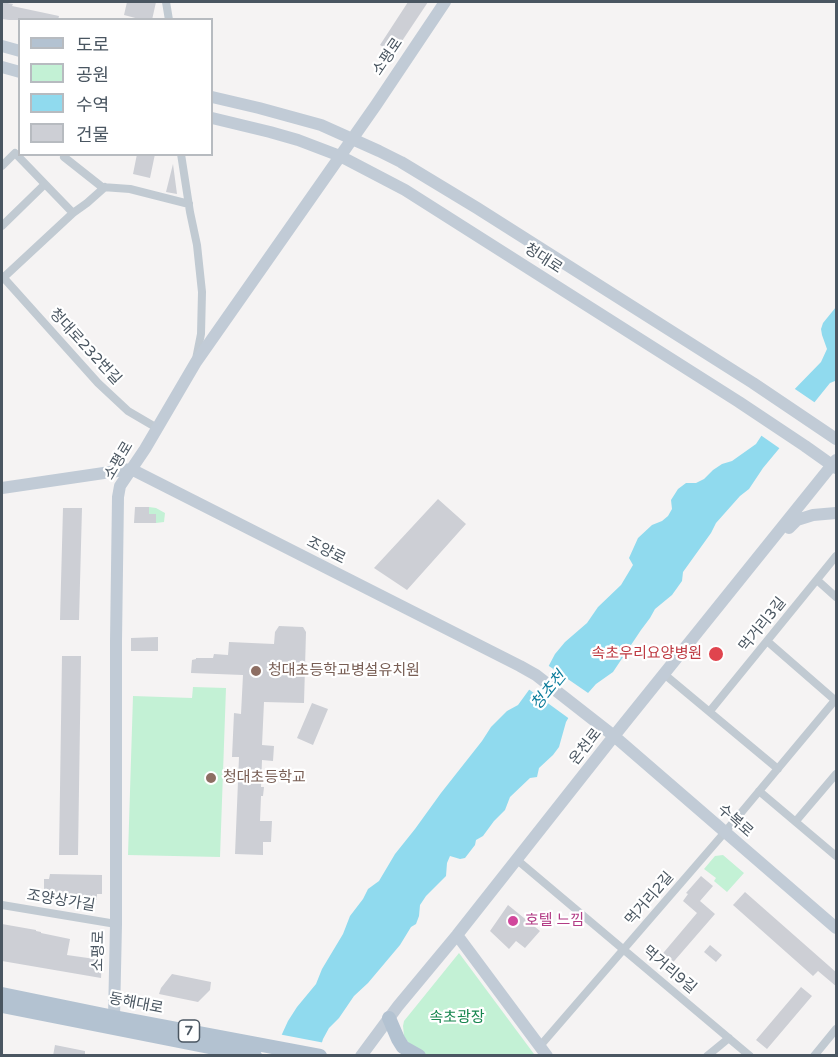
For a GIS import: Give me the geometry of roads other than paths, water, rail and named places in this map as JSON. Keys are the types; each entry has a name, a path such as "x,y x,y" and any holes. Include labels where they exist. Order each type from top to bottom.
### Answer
{"main road":[{"name":"동해대로","path":"2,994 113,1023 257,1053"},
{"name":"동해대로","path":"2,1006 113,1023"},
{"path":"390,1018 398,1040 404,1047 419,1056"},
{"name":"7","path":"257,1053 320,1056"}],"street":[{"path":"166,2 169,18"},
{"name":"소평로","path":"113,1023 116,924 116,641 120,486 145,449 196,362 445,2"},
{"path":"2,46 18,50"},
{"path":"2,67 18,71"},
{"name":"청대로","path":"213,97 321,126 353,138 425,176 837,439"},
{"name":"청대로","path":"213,118 270,132 340,156 373,172 436,208 835,465"},
{"path":"2,166 15,153 74,213"},
{"path":"181,156 197,244 202,292 201,334 196,362"},
{"path":"64,157 102,187 130,189 189,204"},
{"path":"2,226 45,184"},
{"path":"2,277 105,187"},
{"name":"청대로232번길","path":"2,277 98,383 128,411 157,428"},
{"name":"온천로","path":"362,1056 614,736 835,465"},
{"path":"2,488 131,469"},
{"name":"조양로","path":"131,469 520,666 536,675 614,736"},
{"path":"764,551 796,520 813,515 837,513"},
{"name":"먹거리3길","path":"710,711 837,556"},
{"path":"817,580 837,597"},
{"name":"먹거리2길","path":"544,1051 624,950 836,700 767,641"},
{"path":"664,674 778,769"},
{"name":"수복로","path":"614,736 837,928"},
{"path":"796,821 835,777"},
{"path":"759,792 837,856"},
{"name":"먹거리9길","path":"516,859 750,1056"},
{"name":"조양상가길","path":"2,905 116,924"},
{"path":"457,935 544,1051"},
{"path":"814,1056 837,1029"},
{"path":"707,1056 729,1038"}],"water":[{"name":"청초천","path":"836,307 836,386 835,381 830,383 749,489 716,523 683,572 682,581 672,595 655,609 613,672 596,684 573,710 566,722 559,747 539,768 537,777 530,778 510,797 505,810 483,836 476,840 465,858 450,856 446,876 420,905 416,924 411,927 400,945 354,996 329,1028 319,1052 272,1056 288,1021 316,984 350,916 368,889 379,881 395,854 491,727 507,711 518,705 546,671 565,642 587,623 598,607 621,585 633,565 629,558 638,538 652,525 668,516 672,509 671,500 678,489 686,483 696,483 704,479 713,470 732,461 756,444 786,398 821,362 827,349 821,329"}],"place":[{"name":"속초우리요양병원","path":"716,654"},
{"name":"청대초등학교병설유치원","path":"256,671"},
{"name":"청대초등학교","path":"211,778"},
{"name":"호텔 느낌","path":"513,921"}],"park label":[{"name":"속초광장","path":"457,1018"}]}
